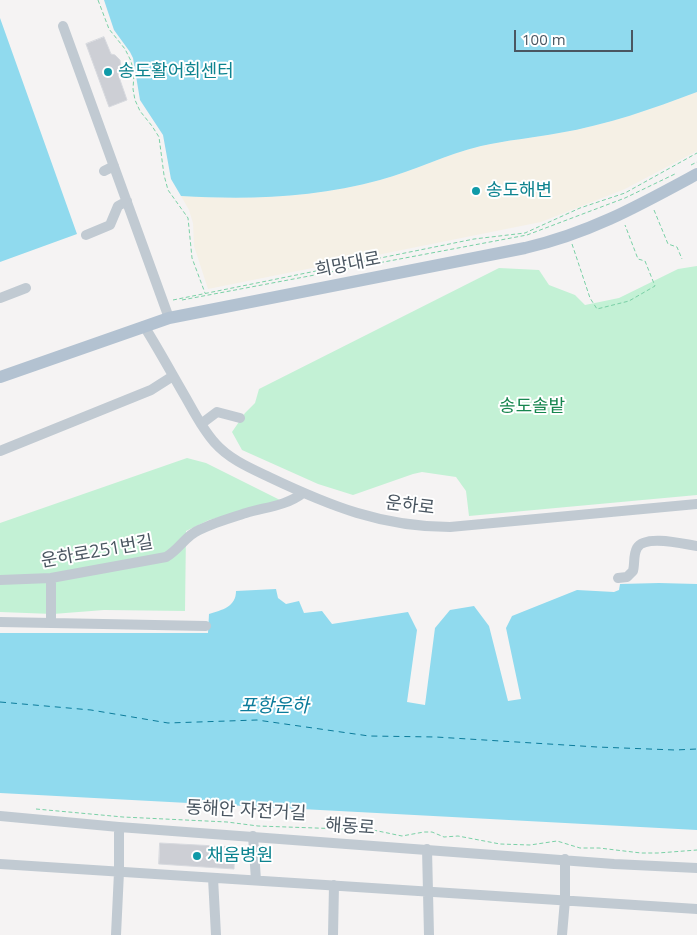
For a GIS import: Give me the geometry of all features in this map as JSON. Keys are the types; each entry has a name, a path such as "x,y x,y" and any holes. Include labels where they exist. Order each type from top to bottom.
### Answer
{"main road":[{"name":"희망대로","path":"0,377 169,318 525,248 570,236 650,200 693,170"}],"street":[{"path":"63,26 109,169 127,201 169,318"},
{"path":"86,235 110,225 118,206 127,201"},
{"path":"0,298 26,288"},
{"name":"운하로","path":"144,326 214,443 229,455 261,473 342,509 366,516 426,526 464,526 697,504"},
{"path":"0,451 151,390 174,376"},
{"path":"201,424 217,412 240,418"},
{"name":"운하로251번길","path":"0,580 51,578 166,557 200,529 247,513 283,505 303,493"},
{"path":"618,578 627,577 633,572 637,548 644,543 665,541 697,546"},
{"path":"51,578 51,623"},
{"path":"0,622 206,626"},
{"name":"해동로","path":"0,816 119,827 697,868"},
{"path":"116,935 119,827"},
{"path":"253,836 256,880"},
{"path":"427,849 429,935"},
{"path":"562,935 566,900 565,859"},
{"path":"0,864 697,909"},
{"path":"213,878 216,935"},
{"path":"333,935 334,885"}],"path":[{"path":"98,0 109,28 131,60 134,74 133,89 135,100 140,111 159,137 168,190 188,218 192,258 206,293"},
{"path":"172,300 474,239 525,233 580,208 625,193 697,152"},
{"path":"693,170 697,162"},
{"path":"182,300 526,235 625,198 682,170"},
{"path":"650,200 668,244 677,247 682,258"},
{"path":"570,236 597,309 629,301 655,286 645,261 638,259 621,214"},
{"name":"동해안 자전거길","path":"36,810 123,817 227,822 258,826 373,830 402,836 432,832 444,837 458,836 500,844 530,845 557,841 580,848 599,848 642,853 697,850"}],"green space":[{"name":"송도솔밭","path":"697,266 697,495 469,516 466,491 456,477 422,472 353,495 318,484 242,450 232,432 245,413 255,403 259,389 499,268 539,270 549,285 575,295 585,305 619,298 678,269"},
{"path":"187,458 206,463 282,501 209,520 186,531 185,611 104,610 53,614 0,612 0,523"}],"sand":[{"name":"송도해변","path":"697,92 697,151 625,189 541,222 208,289 194,246 193,223 189,210 181,196 231,198 281,196 331,191 356,186 393,176 468,149 594,126"}],"water":[{"path":"104,0 697,0 697,92 594,126 468,149 393,176 356,186 331,191 281,196 231,198 181,196 171,179 163,135 140,100 133,58 114,30"},
{"path":"0,18 77,234 0,262"},
{"name":"포항운하","path":"620,584 697,584 697,830 0,793 0,633 208,633 209,614 231,604 234,601 236,591 276,589 278,598 286,604 299,601 304,613 322,611 332,624 408,612 417,630 407,702 425,705 435,628 450,610 474,606 489,626 508,701 521,699 506,628 512,616 577,590 614,592 619,590"}],"building":[{"name":"송도활어회센터","path":"104,37 111,54 120,60 121,67 118,74 127,100 109,107 86,44"},
{"name":"채움병원","path":"160,843 235,847 234,869 159,864"}],"ferry route":[{"path":"0,702 91,710 168,723 257,720 369,736 436,737 597,747 697,749"}],"place":[{"name":"송도활어회센터","path":"108,72"},
{"name":"송도해변","path":"476,191"},
{"name":"채움병원","path":"197,856"}]}
